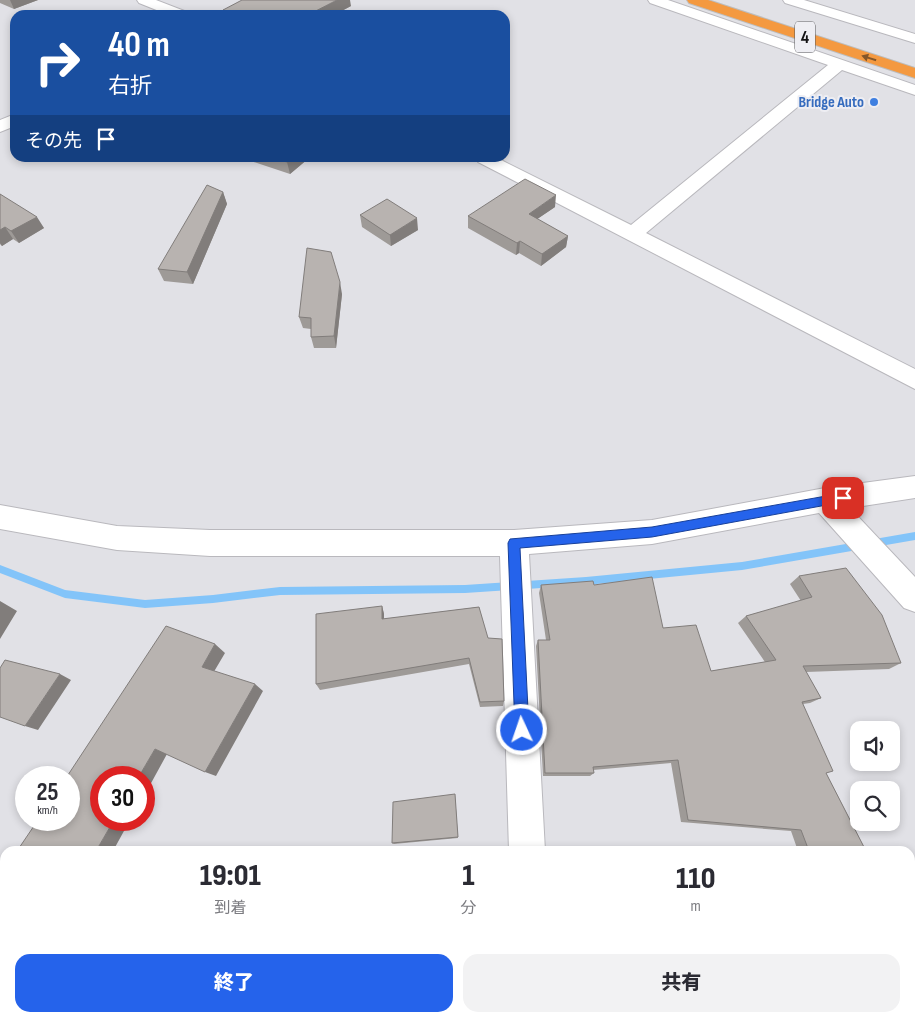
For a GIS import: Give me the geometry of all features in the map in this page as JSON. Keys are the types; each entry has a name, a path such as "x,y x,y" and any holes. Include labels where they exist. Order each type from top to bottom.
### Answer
{"highway":[{"name":"4","path":"694,0 915,73"},
{"name":"4","path":"781,12 799,18"}],"street":[{"path":"144,0 169,10"},
{"path":"655,0 915,90"},
{"path":"790,0 915,39"},
{"path":"634,233 839,64"},
{"path":"492,162 634,233 915,380"},
{"path":"0,517 116,538 210,543 515,568 652,532 825,500 915,487"},
{"path":"825,500 915,598"},
{"path":"515,568 527,846"}],"building":[{"path":"242,0 337,0 318,10 223,10"},
{"path":"525,179 556,195 529,214 568,236 542,254 520,241 517,243 468,216"},
{"path":"207,185 223,192 187,272 158,269"},
{"path":"0,194 37,217 11,231 5,227 0,230"},
{"path":"387,199 417,218 390,235 360,215"},
{"path":"307,248 331,252 340,282 334,336 311,337 311,318 299,317"},
{"path":"846,568 882,615 901,663 803,666 821,698 802,702 833,771 826,773 850,820 850,831 856,831 863,846 807,846 801,830 688,820 678,760 593,767 594,773 545,773 538,640 550,640 541,585 593,581 594,585 652,577 663,628 696,625 711,671 776,660 746,616 812,597 799,576"},
{"path":"382,606 382,619 479,607 488,638 502,639 504,701 480,702 469,658 316,684 316,614"},
{"path":"166,626 215,644 202,667 255,684 205,772 155,749 145,766 90,766 90,831 108,831 99,846 20,846 31,831 80,831 80,766 74,766"},
{"path":"5,660 60,674 25,726 0,717 0,668"},
{"path":"455,794 458,837 392,843 393,802"}],"waterway":[{"path":"0,569 65,594 145,604 213,599 280,591 465,589 586,581 742,566 915,536"}],"place":[{"name":"Bridge Auto","path":"874,102"}],"route":[{"path":"522,730 514,543 652,532 843,498"}]}
